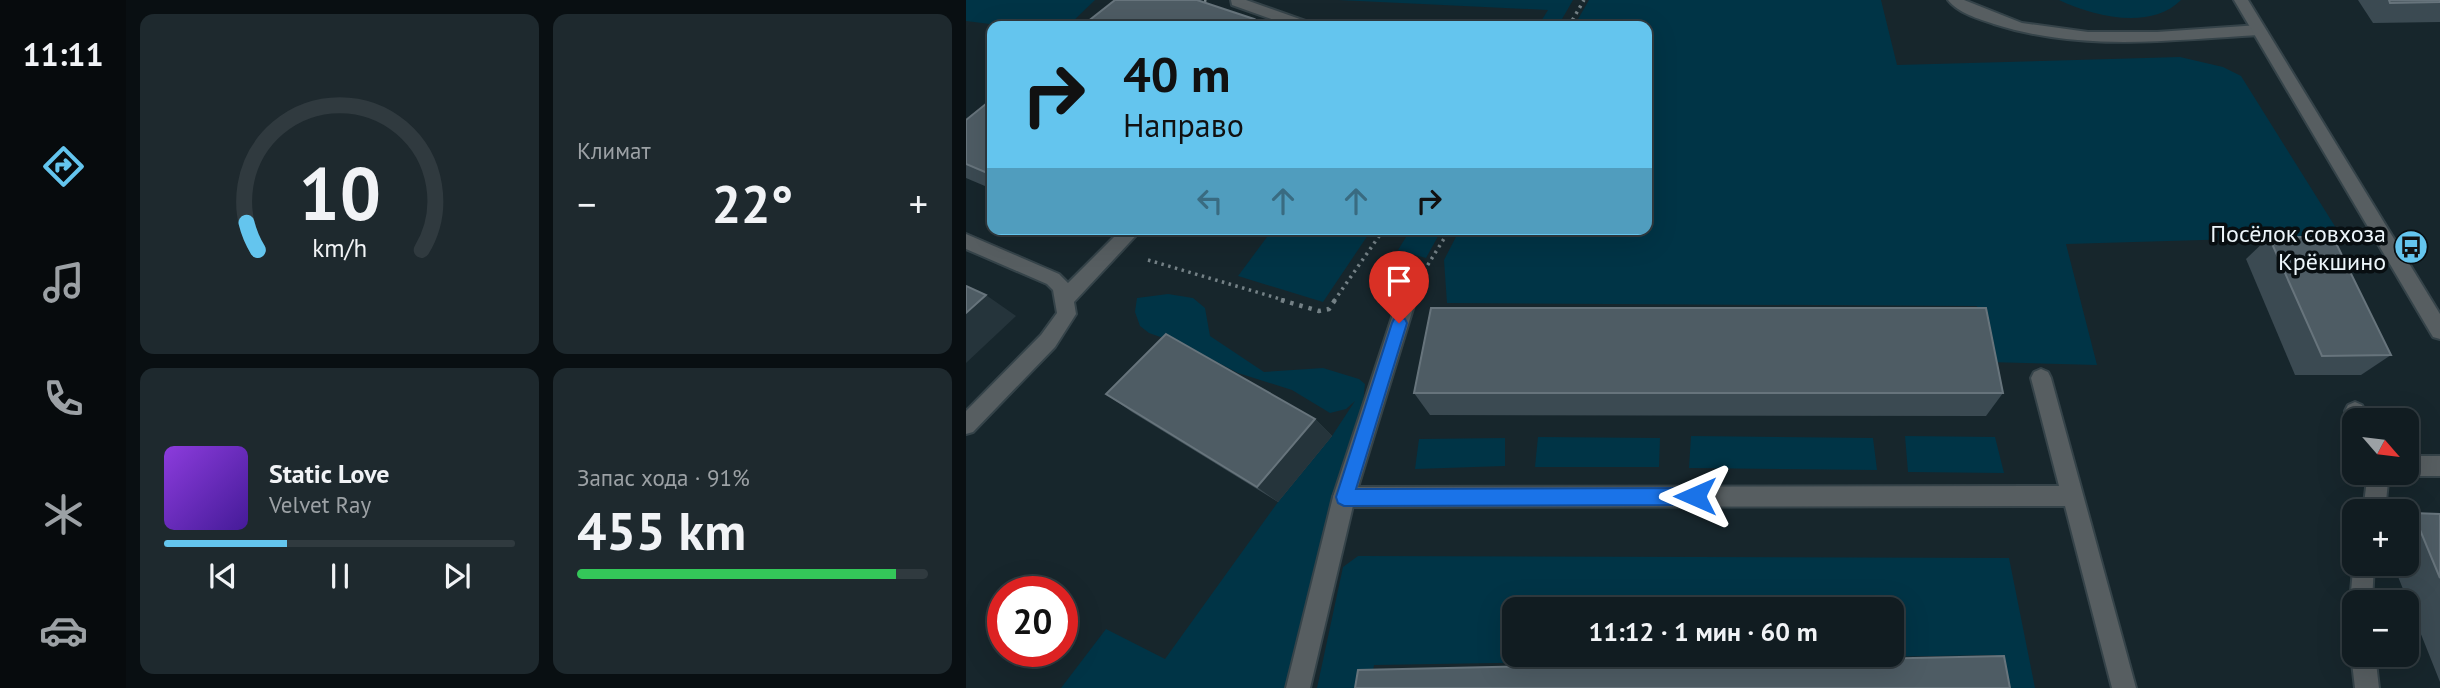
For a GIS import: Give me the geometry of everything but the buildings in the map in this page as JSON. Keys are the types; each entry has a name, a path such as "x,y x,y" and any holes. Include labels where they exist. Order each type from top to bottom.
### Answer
{"street":[{"path":"1955,0 2001,22 2059,36 2148,36 2259,30"},
{"path":"2241,0 2440,331"},
{"path":"1237,2 1292,21"},
{"path":"1065,299 1127,235"},
{"path":"966,242 1053,279 1061,287 1067,314 1048,341 966,425"},
{"path":"1298,688 1344,497 1407,299"},
{"path":"2041,378 2124,688"},
{"path":"2419,466 2440,466"},
{"path":"1344,497 2073,496"},
{"path":"2365,667 2367,688"}],"path":[{"path":"1572,21 1584,0"},
{"path":"1114,249 1319,311 1329,309 1340,298 1380,235"},
{"path":"1407,299 1446,235"}],"shaded area":[{"path":"966,0 1095,0 1073,21 987,21 987,24 966,21"},
{"path":"1338,0 1573,0 1561,21 1541,21 1548,10"},
{"path":"1589,0 1881,0 1897,65 2180,57 2223,67 2241,76 2341,236 2066,244 2097,365 1988,362 1977,306 1447,303 1444,260 1457,235 1652,235 1652,21 1577,21"},
{"path":"2059,0 2181,0 2168,10 2154,15 2121,18 2088,11"},
{"path":"1269,235 1368,235 1323,302 1238,276"},
{"path":"1407,235 1439,235 1426,258 1398,250"},
{"path":"1168,294 1193,298 1205,308 1210,336 1264,372 1323,368 1359,379 1365,384 1362,413 1285,688 1061,688 1106,629 1165,659 1278,502 1332,436 1355,401 1346,409 1330,413 1292,390 1238,373 1186,346 1149,333 1140,326 1135,312 1137,298"},
{"path":"1691,436 1873,438 1877,470 1689,468"},
{"path":"1905,436 1995,437 2004,473 1908,472"},
{"path":"1538,437 1660,438 1659,467 1535,467"},
{"path":"1505,438 1505,466 1415,469 1419,439"},
{"path":"1358,556 2009,558 2035,688 2002,688 1996,655 1904,656 1904,597 1502,597 1502,663 1374,665 1370,688 1317,688 1343,567"}],"place":[{"name":"Посёлок совхоза Крёкшино","path":"2411,247"}],"route":[{"path":"1399,323 1344,497 1695,496"}]}
